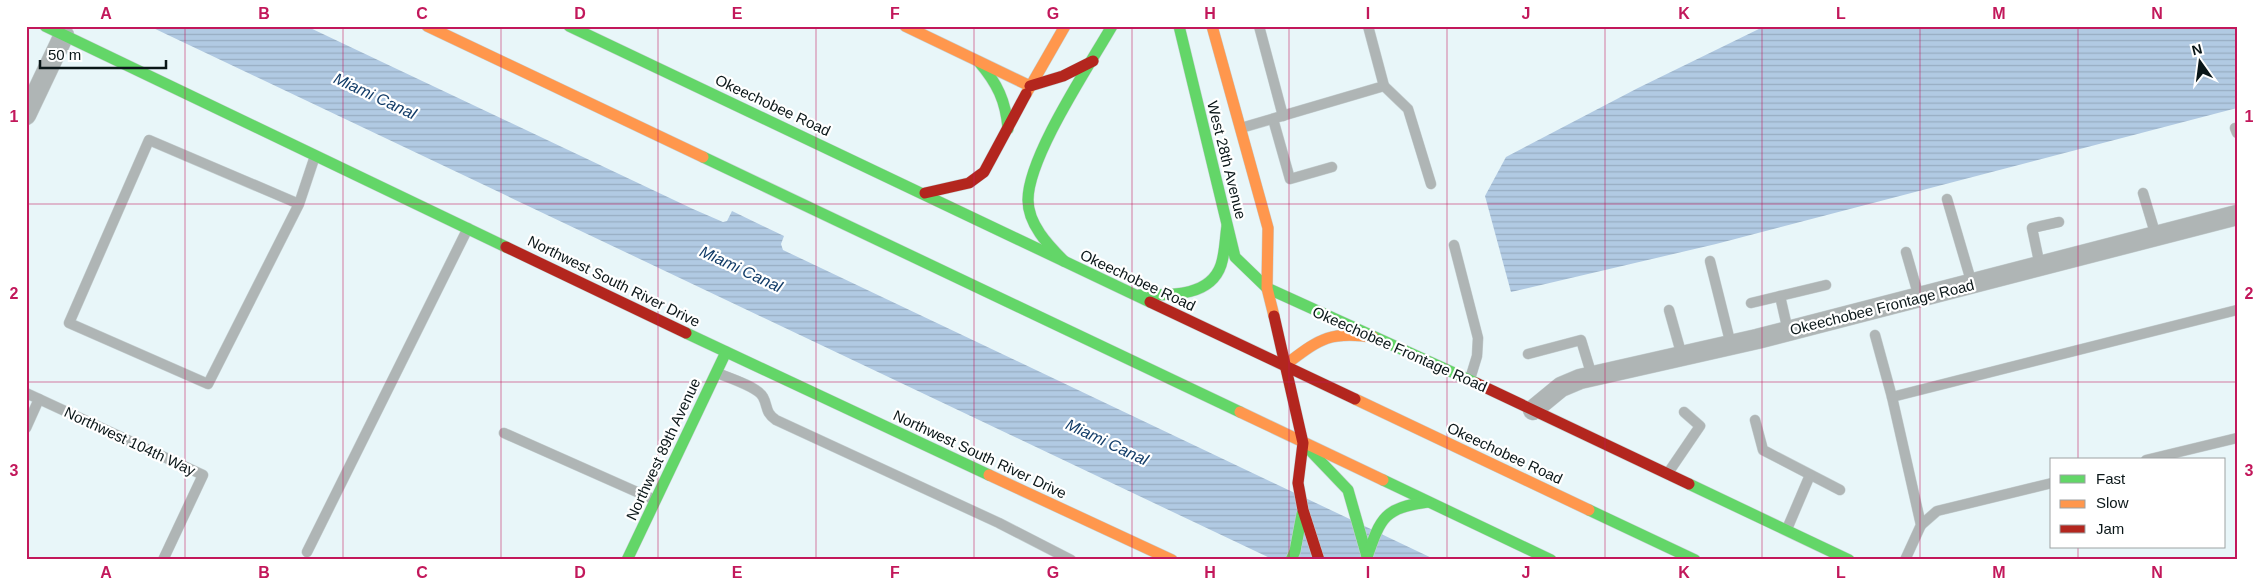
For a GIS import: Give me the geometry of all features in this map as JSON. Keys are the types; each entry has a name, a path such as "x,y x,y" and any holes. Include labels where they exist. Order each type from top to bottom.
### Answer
{"main road":[{"name":"Northwest South River Drive","path":"45,26 726,352 1172,560"},
{"path":"427,26 1551,560"},
{"name":"Okeechobee Road","path":"569,26 925,193 1137,296 1695,560"},
{"path":"925,193 952,185 968,184 980,178 988,168 1030,86 1065,26"},
{"path":"1064,261 1041,236 1034,223 1029,205 1028,190 1032,174 1051,136 1112,26"},
{"name":"West 28th Avenue","path":"1179,26 1235,257 1267,288"},
{"name":"West 28th Avenue","path":"1212,26 1268,228 1267,288 1302,443 1298,484 1303,510 1319,560"},
{"path":"911,27 1030,86 1050,83 1066,77 1093,61"},
{"path":"1185,52 1208,100"},
{"path":"980,62 1000,89 1005,101 1008,129"},
{"path":"1225,121 1229,125 1240,128"},
{"path":"1137,296 1200,290 1209,283 1215,277 1221,265 1227,226"},
{"name":"Okeechobee Frontage Road","path":"1267,288 1469,380 1849,560"},
{"path":"1285,365 1329,335 1346,333 1373,337"},
{"name":"Northwest 89th Avenue","path":"627,560 726,352"},
{"path":"1302,443 1348,490 1368,559"},
{"path":"1368,559 1380,524 1386,514 1394,508 1406,504 1428,502"},
{"path":"1290,560 1295,551 1303,510"}],"street":[{"path":"26,115 64,35"},
{"name":"Okeechobee Frontage Road","path":"1533,410 1561,388 1592,376 1788,331 2237,215"}],"lane":[{"path":"1259,26 1283,116"},
{"path":"1368,26 1384,86 1408,109 1431,184"},
{"path":"1240,128 1384,86"},
{"path":"1272,119 1290,179 1332,167"},
{"path":"299,204 149,140 69,323 208,384 299,204 316,155"},
{"path":"2143,193 2156,236"},
{"path":"1947,199 1972,284"},
{"path":"2040,266 2032,228 2059,222"},
{"path":"307,552 468,227"},
{"path":"1454,245 1478,338 1477,356 1469,380"},
{"path":"1906,252 1919,297"},
{"path":"1710,261 1730,345"},
{"path":"1751,303 1826,285"},
{"path":"1780,296 1788,331"},
{"path":"1669,310 1682,356"},
{"path":"1892,397 2237,310"},
{"path":"1875,335 1892,397 1921,525"},
{"path":"1528,354 1581,340 1592,376"},
{"path":"716,372 755,389 763,396 766,410 776,420 999,523 1071,560"},
{"name":"Northwest 104th Way","path":"26,393 203,475 163,560"},
{"path":"26,428 39,399"},
{"path":"1668,474 1700,426 1684,412"},
{"path":"1755,420 1762,450 1840,490"},
{"path":"504,433 656,500"},
{"path":"2154,458 2237,438"},
{"path":"1786,530 1810,475"},
{"path":"1905,560 1921,525 1937,511 2050,483"}],"water":[{"name":"Miami Canal","path":"149,26 306,26 693,209 723,222 727,221 732,211 784,236 781,244 783,250 1436,560 1274,560"},
{"path":"1765,26 2237,26 2237,108 1716,244 1511,292 1485,196 1506,157 1638,88"}],"traffic: fast":[{"path":"45,26 506,247"},
{"path":"569,26 1150,302"},
{"path":"1064,261 1046,241 1031,217 1028,200 1031,182 1038,160 1061,112 1112,26"},
{"path":"1179,26 1235,257 1267,288 1476,383"},
{"path":"979,62 996,85 1003,101 1008,129"},
{"path":"703,157 1240,412"},
{"path":"1139,295 1174,294 1198,289 1207,284 1215,276 1221,265 1227,226"},
{"path":"686,333 989,475"},
{"path":"627,560 726,352"},
{"path":"1304,444 1348,490 1368,560"},
{"path":"1383,480 1551,560"},
{"path":"1689,484 1849,560"},
{"path":"1367,557 1376,532 1386,517 1393,511 1413,504 1428,502"},
{"path":"1589,510 1695,560"},
{"path":"1291,560 1295,551 1302,514"}],"traffic: slow":[{"path":"427,26 703,157"},
{"path":"905,26 1030,86"},
{"path":"1026,94 1065,26"},
{"path":"1212,26 1268,228 1267,288 1274,316"},
{"path":"1285,365 1316,343 1325,339 1345,335 1373,337"},
{"path":"1355,399 1589,510"},
{"path":"1240,412 1383,480"},
{"path":"989,475 1172,560"}],"traffic: jam":[{"path":"1030,86 1063,76 1093,61"},
{"path":"925,193 969,183 984,172 1026,94"},
{"path":"506,247 686,333"},
{"path":"1150,302 1355,399"},
{"path":"1274,316 1303,443 1298,483 1303,510 1319,560"},
{"path":"1476,383 1689,484"}]}
